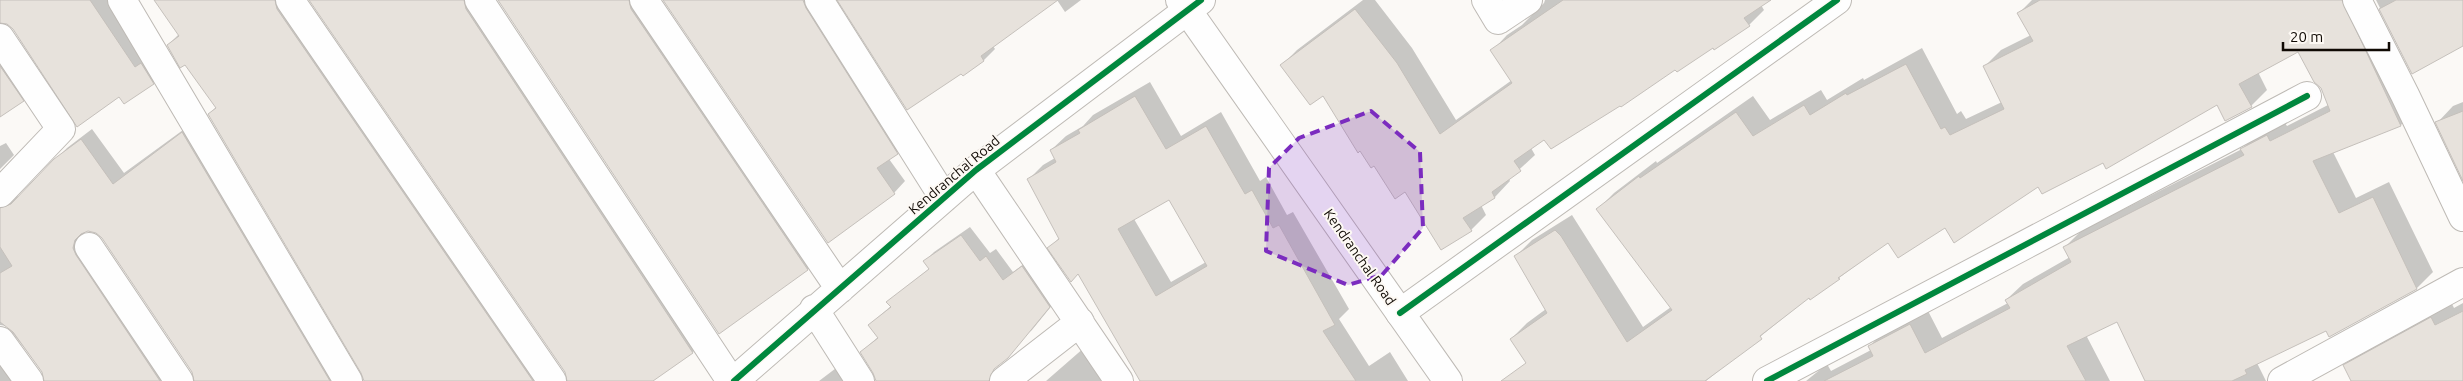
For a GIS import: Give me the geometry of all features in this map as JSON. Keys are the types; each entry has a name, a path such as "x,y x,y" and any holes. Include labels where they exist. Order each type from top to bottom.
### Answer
{"street":[{"path":"122,0 348,381"},
{"path":"290,0 552,381"},
{"path":"479,0 733,381"},
{"path":"644,0 840,289"},
{"path":"819,0 944,198"},
{"path":"1486,0 1498,20 1528,0"},
{"path":"1400,313 1837,0"},
{"path":"2357,0 2463,217"},
{"name":"Kendranchal Road","path":"733,381 976,170 1189,3 1448,381"},
{"path":"0,38 60,129 0,193"},
{"path":"1767,381 2307,96"},
{"path":"976,170 1119,381"},
{"path":"89,248 179,381"},
{"path":"2282,381 2463,282"},
{"path":"814,309 860,381"},
{"path":"1004,381 1080,322"},
{"path":"0,341 29,381"}],"highlighted area":[{"path":"1371,111 1420,152 1423,228 1382,275 1348,285 1266,251 1269,168 1299,138"}],"building":[{"path":"0,0 90,0 135,67 141,63 154,84 124,104 119,97 77,127 13,29 7,24 0,23"},
{"path":"154,0 275,0 277,9 533,381 364,381 208,114 216,108 185,65 180,68 167,45 179,36"},
{"path":"309,0 464,0 466,9 693,353 653,381 567,381 565,372"},
{"path":"498,0 629,0 631,9 808,270 719,334"},
{"path":"663,0 803,0 806,8 898,154 877,168 895,194 828,243"},
{"path":"837,0 1058,0 981,56 984,61 907,110"},
{"path":"1563,0 1771,0 1744,18 1750,26 1714,50 1713,48 1677,72 1675,70 1621,107 1551,149 1544,140 1514,161 1521,171 1492,192 1495,198 1463,218 1472,231 1441,250 1405,192 1395,199 1374,166 1371,168 1360,151 1358,153 1323,96 1310,105 1280,65 1355,9 1397,63 1440,134 1512,83 1490,50"},
{"path":"2040,0 2342,0 2401,126 2313,161 2339,213 2373,197 2417,289 2329,337 2326,331 2245,370 2247,374 2232,381 2145,381 2117,322 2067,346 2086,381 1824,381 1873,356 1868,346 1910,324 1925,353 2010,308 2005,300 2071,262 2063,247 2244,155 2240,149 2267,135 2270,141 2330,111 2321,88 2314,82 2298,52 2239,84 2252,107 2225,121 2217,105 2106,169 2103,163 2042,194 2038,187 1954,243 1945,228 1898,258 1888,243 1810,300 1809,298 1760,336 1762,339 1705,381 1501,381 1526,363 1510,339 1547,313 1514,256 1555,230 1561,236 1627,342 1672,310 1596,209 1639,176 1640,178 1736,112 1753,136 1804,105 1810,115 1846,93 1847,95 1906,64 1941,129 1945,127 1950,135 2004,109 1983,66 2033,41 2017,13"},
{"path":"2396,0 2463,0 2463,46 2412,74 2379,9"},
{"path":"0,66 24,101 0,117"},
{"path":"1135,96 1166,149 1206,126 1245,194 1252,190 1273,228 1279,225 1335,325 1323,331 1356,381 1140,381 1078,274 1071,282 1047,248 1059,239 1027,179 1056,162 1050,150 1080,133 1078,130","holes":["1169,200 1207,266 1156,296 1118,229"]},
{"path":"2463,111 2463,181 2435,122"},
{"path":"182,132 330,381 194,381 192,372 102,238 96,233 88,231 81,234 75,240 73,248 76,255 160,381 44,381 42,372 13,332 0,322 0,273 12,266 0,247 0,208 11,204 54,159 81,139 113,184"},
{"path":"961,235 980,261 986,256 1003,280 1022,266 1050,307 1008,358 994,369 989,381 876,381 860,352 878,338 868,325 891,307 886,302 929,269 923,261"},
{"path":"2463,311 2463,381 2351,381 2343,365 2431,317 2435,325"}],"cycle path":[{"path":"734,381 976,170 1201,0"},
{"path":"1400,313 1837,0"},
{"path":"1767,381 2307,96"}]}
